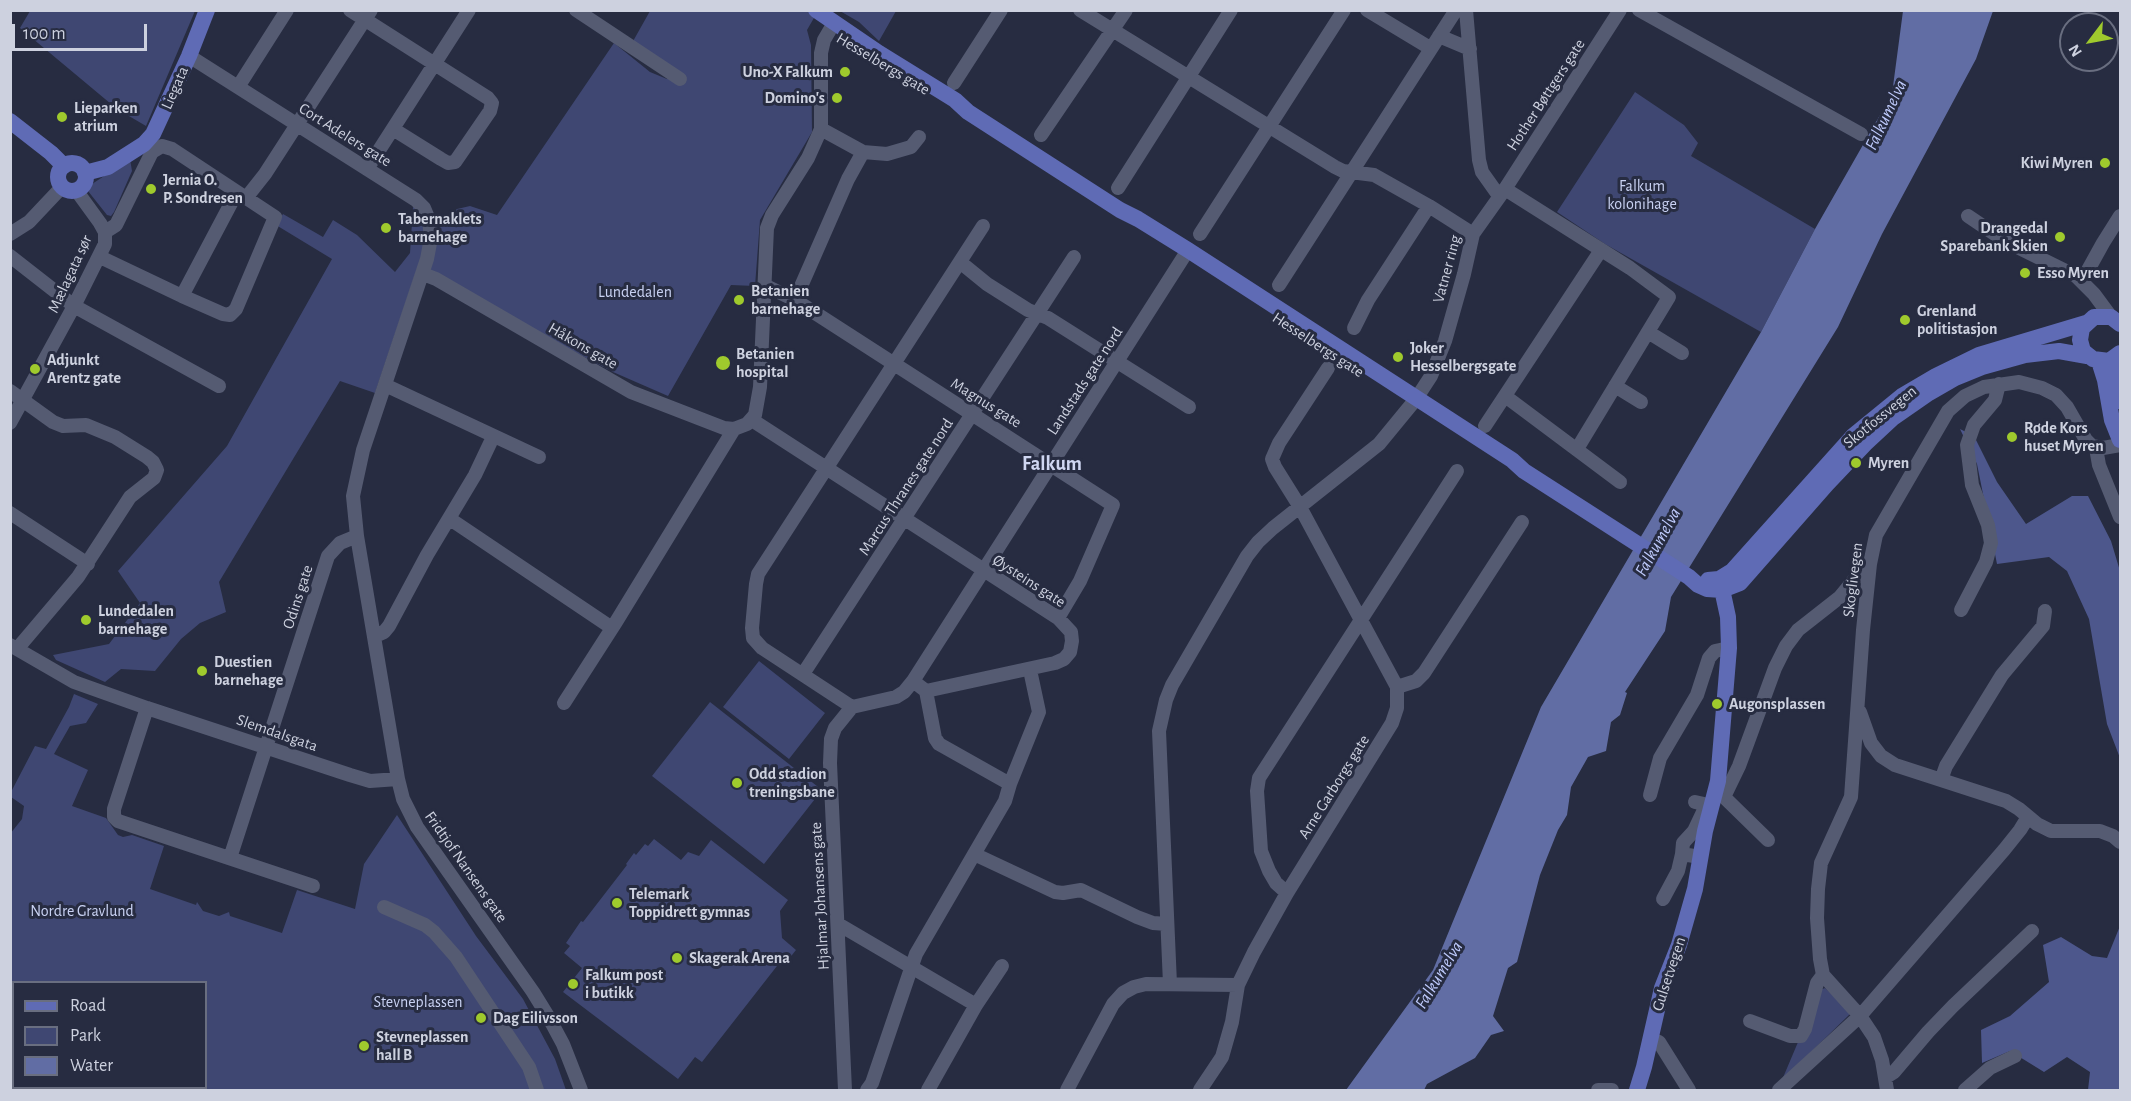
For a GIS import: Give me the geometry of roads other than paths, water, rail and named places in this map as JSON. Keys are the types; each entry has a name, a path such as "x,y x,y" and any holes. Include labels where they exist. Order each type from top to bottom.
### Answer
{"main road":[{"name":"Liegata","path":"85,173 103,169 127,155 149,139 158,127 207,10"},
{"name":"Hesselbergs gate","path":"801,10 823,20 891,71 968,112 1120,210 1138,219 1186,254 1414,402 1512,460 1524,471 1698,585 1707,589 1721,584"},
{"path":"10,122 51,153 63,166"},
{"path":"76,164 85,173 84,184 69,189 58,175 63,166 76,164"},
{"name":"Skotfossvegen","path":"2093,358 2059,351 2025,355 1967,373 1917,401 1879,431 1848,460 1744,579 1730,588 1721,584 1853,436 1902,396 1979,355 2100,316 2116,321"},
{"path":"2088,321 2082,328 2081,346 2093,358 2105,380 2112,420 2121,442"},
{"path":"2093,358 2109,361 2119,355"},
{"path":"2119,355 2121,416"},
{"name":"Gulsetvegen","path":"1637,1090 1662,988 1679,945 1695,889 1705,831 1720,795 1719,772 1730,648 1728,617 1721,584"}],"street":[{"path":"238,87 287,10"},
{"path":"350,10 368,15 434,65 488,98 492,103 490,111 455,162 448,163 393,129"},
{"path":"368,169 469,10"},
{"path":"576,10 680,79"},
{"path":"954,84 1001,10"},
{"path":"1080,10 1335,167 1374,176 1429,206 1473,234"},
{"path":"1041,135 1126,10"},
{"path":"1118,188 1231,10"},
{"path":"1200,234 1344,10"},
{"path":"1367,10 1430,48"},
{"path":"1279,285 1456,10"},
{"path":"1466,10 1479,160 1482,172 1502,192 1630,268 1669,297 1577,449"},
{"name":"Hother Bøttgers gate","path":"1502,192 1620,10"},
{"path":"1639,10 1861,134"},
{"path":"182,296 242,195 265,174 368,15"},
{"path":"564,703 734,429 747,424 757,411 767,228 772,215 808,158 821,129 823,20"},
{"path":"1439,36 1470,50"},
{"name":"Cort Adelers gate","path":"189,56 416,200 424,208 429,220 431,238 423,274"},
{"path":"821,129 863,152 887,154 910,147 919,137"},
{"name":"Mælagata sør","path":"10,423 100,257 106,238 105,232 116,225 152,152 162,146 171,149 242,195"},
{"path":"795,300 863,152"},
{"path":"10,234 29,222 69,189 105,232"},
{"name":"Vatner ring","path":"1170,984 1159,731 1172,685 1247,556 1258,542 1379,444 1414,402 1431,376 1445,341 1473,234 1502,192"},
{"path":"100,257 182,296 230,315 236,309 275,217 242,195"},
{"path":"1354,328 1368,300 1429,206"},
{"path":"1968,216 2005,241 2076,276 2083,281 2116,321"},
{"path":"2083,281 2103,243 2120,218"},
{"path":"983,226 758,574 752,628 753,638 762,648 852,707 896,697 904,692 913,681 927,691 935,738 939,744 1010,784"},
{"path":"1485,426 1601,250"},
{"name":"Landstads gate nord","path":"913,681 1186,254"},
{"path":"10,256 74,306 219,386"},
{"name":"Marcus Thranes gate nord","path":"803,674 1074,257"},
{"path":"960,261 987,284 1189,407"},
{"path":"357,536 353,496 363,450 423,274"},
{"name":"Håkons gate","path":"423,274 436,279 631,392 724,428 734,429"},
{"path":"2083,281 2089,295 2088,321"},
{"name":"Magnus gate","path":"764,285 795,300 1052,464 1113,506 1080,581 1058,618"},
{"path":"1648,332 1682,353"},
{"path":"1328,368 1273,452 1272,459 1397,687 1416,681 1424,673 1522,522"},
{"name":"Skoglivegen","path":"1750,1021 1790,1036 1801,1036 1805,1029 1817,983 1823,975 1817,918 1819,875 1825,852 1851,797 1857,708 1874,541 1880,526 1948,411 1965,396 1999,384 2026,383 2056,395 2067,406 2086,440 2096,448"},
{"path":"1961,610 1990,550 1988,525 1975,496 1968,463 1967,445 1974,425 1995,400 1999,384"},
{"path":"385,385 539,457"},
{"path":"1613,389 1641,402"},
{"path":"10,391 53,422 63,426 86,425 115,437 147,457 157,470 153,478 130,497 123,506 88,564 14,647"},
{"path":"1505,396 1620,482"},
{"name":"Øysteins gate","path":"752,420 1058,618 1071,632 1070,652 1064,659 1055,663 927,691"},
{"path":"375,636 384,632 389,626 494,437"},
{"path":"2121,442 2096,448 2098,465 2121,517"},
{"path":"1287,893 1276,883 1261,851 1257,791 1259,778 1457,471"},
{"path":"10,513 88,564"},
{"path":"450,519 612,628"},
{"name":"Fridtjof Nansens gate","path":"357,536 403,800 417,826 549,1018 563,1044 581,1090"},
{"name":"Odins gate","path":"230,858 328,555 340,543 357,536"},
{"path":"1768,840 1720,795 1739,766 1775,668 1786,646 1798,630 1840,597 1863,569 1870,564"},
{"path":"1941,780 1946,766 2002,675 2043,626 2045,611"},
{"name":"Slemdalsgata","path":"14,647 74,682 147,708 370,780 398,779"},
{"path":"1650,795 1660,758 1697,695 1708,658 1715,651 1730,648"},
{"path":"867,1090 872,1083 916,954 1005,801 1039,712 1030,670"},
{"name":"Arne Garborgs gate","path":"1200,1090 1227,1046 1238,985 1254,952 1287,893 1392,723 1397,708 1397,687"},
{"name":"Hjalmar Johansens gate","path":"845,1090 830,764 831,739 835,729 852,707"},
{"path":"147,708 114,809 114,817 125,825 313,886"},
{"path":"1857,708 1861,712 1871,743 1881,756 1905,769 1999,798 2051,831 2100,831 2121,842"},
{"path":"1663,899 1678,871 1684,840 1695,831 1703,812 1704,804 1695,802"},
{"path":"1779,1090 1860,1016 2010,844 2028,817"},
{"path":"974,854 1055,892 1081,890 1137,917 1153,923 1167,924"},
{"path":"1682,854 1700,857"},
{"path":"384,907 425,925 456,957 529,1067 537,1090"},
{"path":"838,924 976,1005"},
{"path":"1886,1084 1934,1026 2032,931"},
{"path":"928,1090 976,1005 1002,966"},
{"path":"1823,975 1860,1016 1878,1048 1886,1084"},
{"path":"1066,1090 1113,1004 1122,993 1146,984 1238,985"},
{"path":"1651,1039 1659,1042 1689,1090"},
{"path":"1965,1090 1990,1068 2015,1056"},
{"path":"1598,1090 1612,1090"}],"water":[{"name":"Falkumelva","path":"1903,11 1993,11 1976,59 1882,234 1838,327 1671,597 1665,631 1625,692 1627,693 1620,715 1611,722 1606,751 1588,757 1571,787 1567,815 1558,830 1540,875 1517,962 1508,968 1493,1016 1504,1031 1491,1035 1475,1058 1427,1084 1424,1090 1346,1090 1433,970 1541,707 1761,332 1815,229 1892,94"}],"place":[{"name":"Uno-X Falkum","path":"845,72"},
{"name":"Domino's","path":"837,98"},
{"name":"Lieparken atrium","path":"62,117"},
{"name":"Kiwi Myren","path":"2105,163"},
{"name":"Jernia O. P. Sondresen","path":"151,189"},
{"name":"Tabernaklets barnehage","path":"386,228"},
{"name":"Drangedal Sparebank Skien","path":"2060,237"},
{"name":"Esso Myren","path":"2025,273"},
{"name":"Betanien barnehage","path":"739,300"},
{"name":"Grenland politistasjon","path":"1905,320"},
{"name":"Joker Hesselbergsgate","path":"1398,357"},
{"name":"Betanien hospital","path":"723,363"},
{"name":"Adjunkt Arentz gate","path":"35,369"},
{"name":"Røde Kors huset Myren","path":"2012,437"},
{"name":"Myren","path":"1856,463"},
{"name":"Lundedalen barnehage","path":"86,620"},
{"name":"Duestien barnehage","path":"202,671"},
{"name":"Augonsplassen","path":"1717,704"},
{"name":"Odd stadion treningsbane","path":"737,783"},
{"name":"Telemark Toppidrett gymnas","path":"617,903"},
{"name":"Skagerak Arena","path":"677,958"},
{"name":"Falkum post i butikk","path":"573,984"},
{"name":"Dag Eilivsson","path":"481,1018"},
{"name":"Stevneplassen hall B","path":"364,1046"}],"district":[{"name":"Falkum","path":"1052,464"}],"park label":[{"name":"Falkum kolonihage","path":"1642,195"},
{"name":"Lundedalen","path":"635,292"},
{"name":"Nordre Gravlund","path":"82,911"},
{"name":"Stevneplassen","path":"418,1002"}]}
